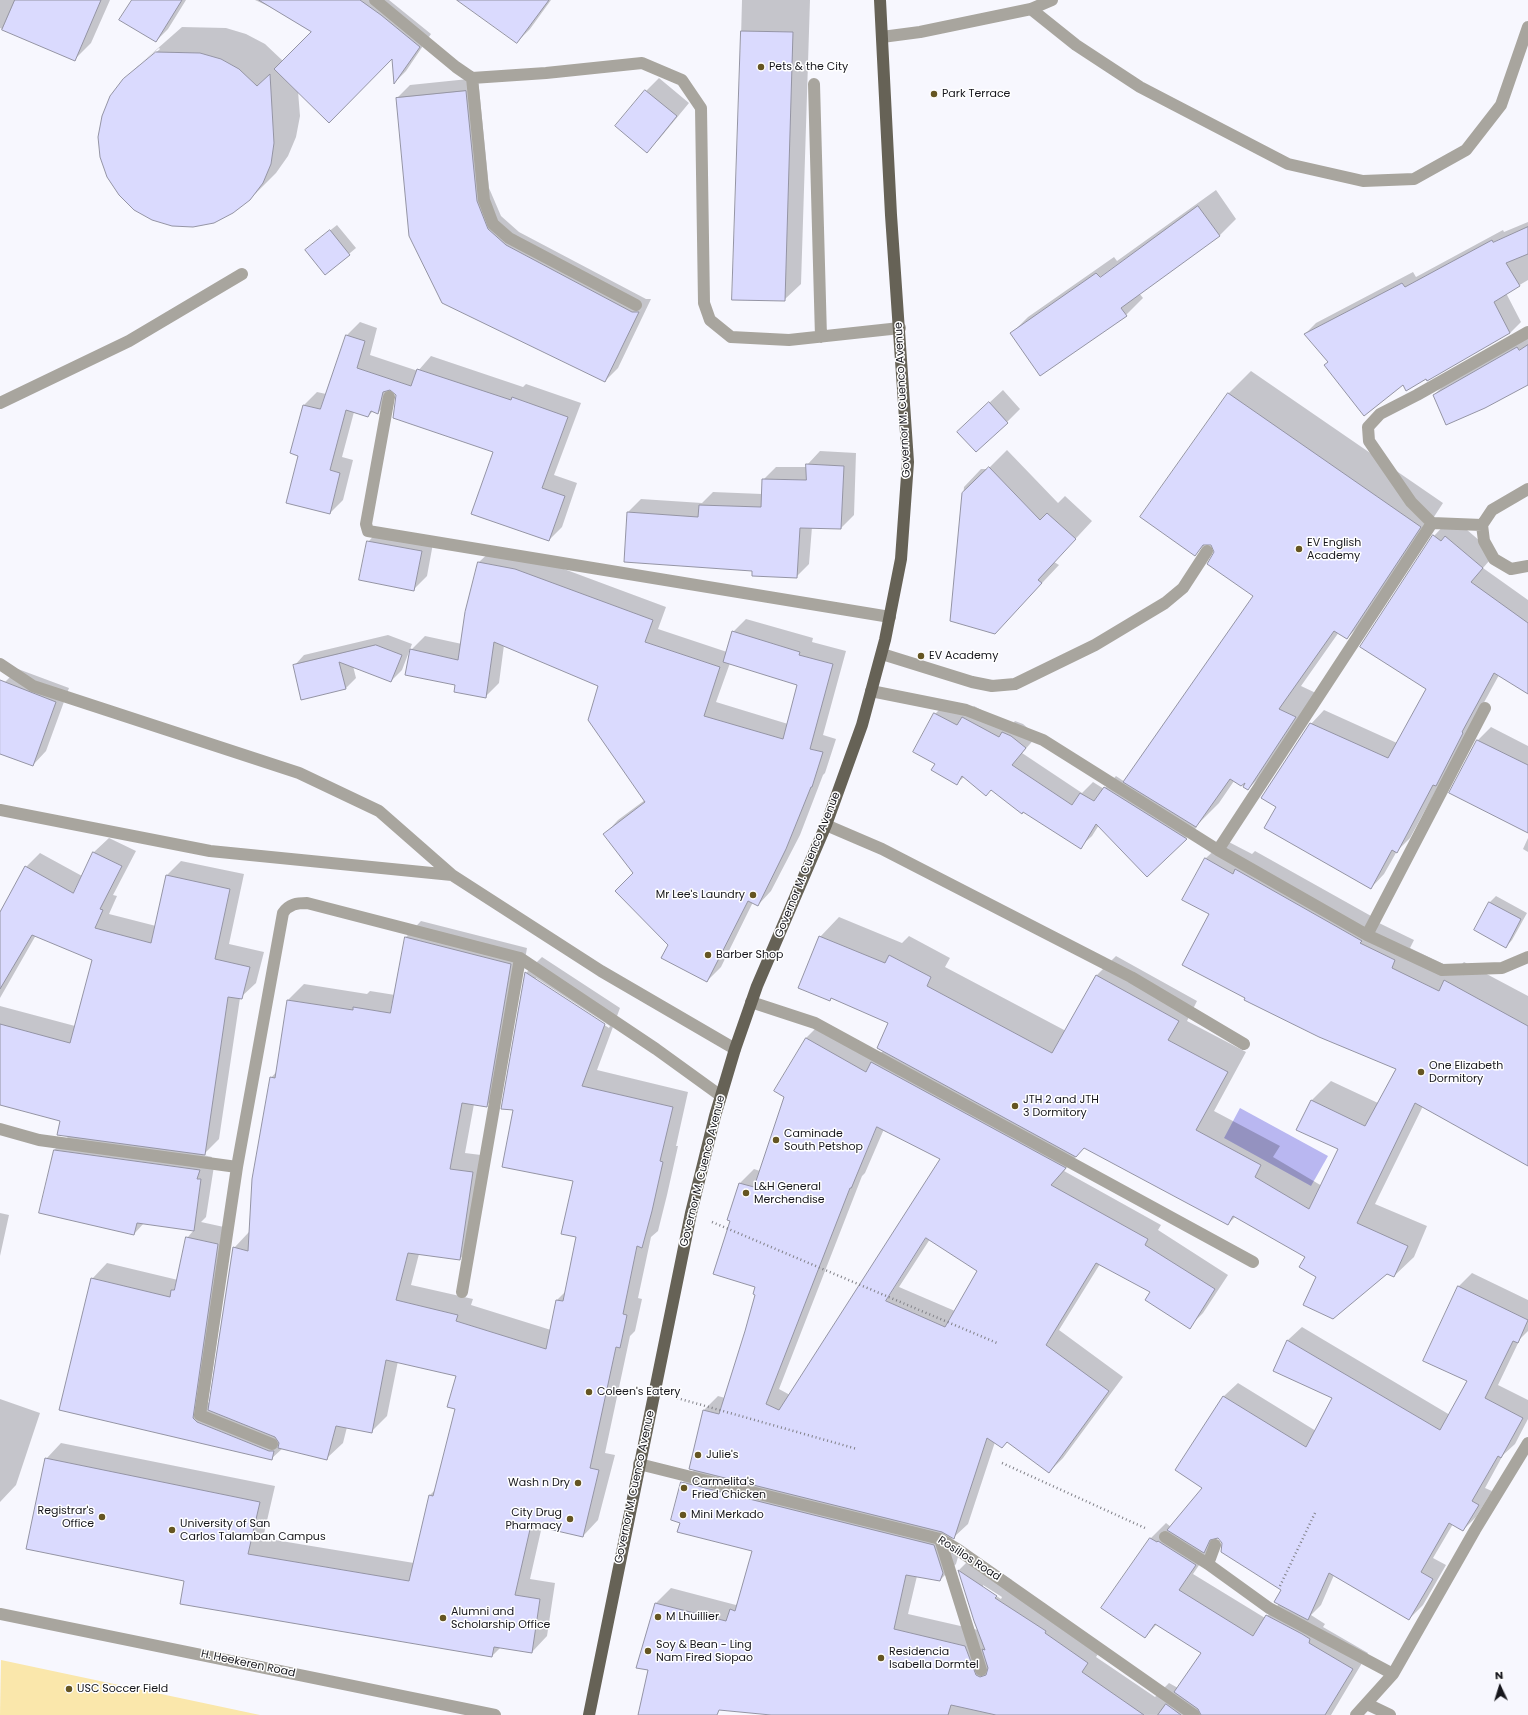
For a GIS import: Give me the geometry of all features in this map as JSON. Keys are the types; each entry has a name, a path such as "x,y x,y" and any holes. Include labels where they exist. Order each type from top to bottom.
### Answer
{"main road":[{"name":"Governor M. Cuenco Avenue","path":"589,1715 639,1464 656,1392 691,1213 715,1116 735,1048 751,1002 826,825 862,725 882,654 901,559 908,462 891,207 880,0"}],"street":[{"path":"375,0 456,67 472,78 546,73 642,63 682,80 701,108 704,303 710,320 731,337 789,340 900,328"},
{"path":"882,37 920,32 1031,9 1052,0"},
{"path":"1031,9 1076,45 1140,87 1288,164 1363,181 1414,179 1466,150 1501,105 1528,27"},
{"path":"472,78 484,200 493,224 509,238 636,305"},
{"path":"814,84 821,337"},
{"path":"0,403 129,341 242,274"},
{"path":"1482,525 1432,523 1411,502 1369,441 1368,428 1380,414 1417,395 1528,332"},
{"path":"389,397 366,524 368,531 890,616"},
{"path":"1528,489 1492,510 1482,525 1484,541 1494,559 1511,569 1528,566"},
{"path":"1218,850 1432,523"},
{"path":"882,654 972,682 992,686 1015,684 1095,645 1165,603 1182,588 1207,551"},
{"path":"0,664 33,686 299,773 379,811 452,875 601,971 735,1048"},
{"path":"871,691 966,710 1043,740 1218,850 1367,935 1442,970 1502,968 1528,957"},
{"path":"1367,935 1484,708"},
{"path":"0,810 210,851 452,875"},
{"path":"826,825 882,849 1131,977 1244,1044"},
{"path":"272,1444 200,1415 237,1167 283,913 286,908 298,903 307,903 520,958 656,1049 721,1096"},
{"path":"462,1292 520,958"},
{"path":"751,1002 815,1023 1253,1262"},
{"path":"0,1129 39,1140 237,1167"},
{"path":"1356,1715 1393,1674 1475,1530 1528,1443"},
{"name":"Rosillos Road","path":"639,1464 914,1531 940,1539 957,1549 1194,1715"},
{"path":"1165,1537 1208,1564 1269,1608 1393,1674"},
{"path":"940,1539 981,1670"},
{"path":"1208,1564 1216,1545"},
{"name":"H. Heekeren Road","path":"0,1614 467,1712 496,1715"},
{"path":"1367,1704 1390,1715"}],"path":[{"path":"691,1213 997,1343"},
{"path":"656,1392 858,1449"},
{"path":"1002,1463 1165,1537"},
{"path":"1269,1608 1315,1513"}],"shaded area":[{"name":"USC Soccer Field","path":"1,1660 260,1715 0,1715"}],"water":[{"path":"1240,1108 1328,1156 1311,1186 1224,1138"}],"building":[{"path":"15,0 101,0 75,61 2,30"},
{"path":"132,0 182,0 156,42 119,20"},
{"path":"259,0 360,0 420,47 394,84 392,59 329,123 274,69 311,32"},
{"path":"457,0 549,0 517,43"},
{"path":"741,31 793,32 785,301 732,300"},
{"path":"156,52 200,53 221,59 239,69 257,86 270,74 274,143 271,164 263,183 250,200 233,213 214,223 193,227 172,226 152,220 134,210 119,195 107,177 100,157 98,137 102,116 110,96 123,79"},
{"path":"645,90 677,116 647,153 615,126"},
{"path":"466,91 477,201 488,229 506,245 632,312 639,312 605,382 442,303 409,236 396,98"},
{"path":"1198,206 1220,236 1121,308 1127,316 1040,376 1010,333 1096,273 1100,277"},
{"path":"1528,227 1528,254 1506,263 1520,286 1494,302 1510,333 1427,381 1426,379 1406,391 1403,385 1364,416 1324,365 1328,362 1304,334 1402,283 1405,287 1492,240 1493,242"},
{"path":"330,230 350,255 325,275 305,250"},
{"path":"346,335 365,341 357,368 411,386 417,369 511,400 512,397 568,417 542,488 565,496 549,541 471,514 493,452 393,418 396,395 390,390 383,392 378,414 371,411 368,417 346,410 330,470 340,473 330,514 286,503 298,456 290,453 303,405 320,409"},
{"path":"1528,345 1528,385 1485,408 1446,425 1433,395 1517,347 1519,350"},
{"path":"1228,393 1421,527 1347,639 1334,631 1279,709 1296,717 1248,790 1243,787 1245,783 1241,786 1230,779 1196,827 1123,782 1253,596 1207,564 1214,552 1211,545 1203,545 1195,556 1140,517"},
{"path":"989,402 1008,423 976,452 957,432"},
{"path":"806,464 844,466 841,529 800,528 797,578 752,576 752,571 624,562 627,512 698,517 699,505 761,507 762,479 806,480"},
{"path":"989,467 1040,520 1047,513 1076,539 1038,580 1042,583 995,634 950,621 962,493"},
{"path":"1433,535 1441,541 1445,536 1483,568 1471,582 1528,623 1528,694 1494,673 1462,732 1463,733 1436,786 1433,785 1397,853 1392,850 1371,889 1264,828 1276,807 1261,798 1310,723 1388,758 1426,689 1360,647"},
{"path":"367,541 422,551 414,591 359,580"},
{"path":"478,562 515,569 653,620 645,642 720,667 704,716 783,739 797,685 723,662 732,631 800,652 799,655 833,664 810,749 823,752 812,787 786,849 758,906 748,901 707,982 661,958 668,945 615,891 633,873 603,834 645,802 588,720 598,686 494,642 486,698 454,692 455,685 405,675 410,649 458,660 465,612"},
{"path":"376,645 402,655 391,682 339,662 346,689 301,700 293,665"},
{"path":"0,680 56,702 33,766 0,754"},
{"path":"934,713 957,725 962,717 999,737 1002,732 1011,736 1026,748 1012,765 1072,805 1080,793 1094,801 1104,787 1187,839 1147,877 1096,824 1081,849 1023,812 1022,814 991,790 986,796 962,776 957,785 931,770 935,764 913,752"},
{"path":"1477,740 1528,765 1528,833 1449,793"},
{"path":"93,852 122,866 100,909 103,910 95,928 151,943 166,875 230,889 215,959 250,967 242,999 228,997 205,1155 57,1135 60,1121 0,1105 0,1024 70,1043 92,960 32,935 0,989 0,912 25,866 73,893"},
{"path":"1205,858 1233,874 1235,869 1362,941 1360,943 1395,960 1392,968 1439,991 1444,980 1528,1026 1528,1166 1415,1103 1357,1223 1408,1246 1394,1277 1387,1274 1333,1319 1303,1305 1316,1277 1299,1267 1305,1257 1233,1216 1228,1225 1084,1148 1076,1157 877,1048 888,1023 831,998 830,1001 798,988 819,936 885,963 889,955 931,977 927,986 1052,1053 1096,975 1179,1021 1168,1040 1228,1072 1196,1130 1261,1165 1255,1177 1309,1209 1338,1149 1296,1130 1311,1100 1365,1126 1396,1069 1319,1037 1244,1000 1245,998 1182,965 1209,914 1182,900"},
{"path":"1489,902 1521,919 1506,948 1474,930"},
{"path":"405,937 511,964 487,1107 462,1103 450,1169 473,1172 460,1260 408,1253 396,1300 458,1315 456,1321 546,1349 556,1300 563,1301 576,1237 561,1234 573,1181 502,1167 513,1110 501,1109 525,972 605,1024 582,1086 673,1107 660,1161 663,1162 652,1211 642,1248 637,1246 623,1314 627,1315 620,1348 616,1347 590,1468 599,1470 583,1537 531,1525 515,1595 540,1599 532,1653 494,1647 492,1657 180,1604 184,1581 26,1549 45,1458 260,1502 248,1554 409,1581 429,1495 433,1496 455,1409 447,1407 456,1376 386,1360 372,1433 336,1426 327,1460 278,1448 279,1443 275,1437 208,1410 233,1247 248,1251 252,1179 270,1077 275,1078 287,1000 353,1010 353,1007 390,1013"},
{"path":"806,1038 866,1072 871,1062 1066,1168 1051,1185 1148,1239 1145,1245 1215,1289 1190,1329 1145,1300 1150,1292 1096,1263 1046,1345 1109,1391 1049,1473 1007,1442 1002,1448 987,1438 954,1539 942,1532 689,1469 703,1410 719,1414 755,1295 753,1294 755,1287 713,1274 730,1221 727,1220 739,1183 754,1187 784,1097 774,1091","holes":["877,1127 940,1159 779,1410 766,1404 850,1188","926,1238 977,1271 945,1327 886,1301"]},
{"path":"54,1150 200,1170 197,1179 201,1179 194,1231 137,1223 134,1235 39,1213"},
{"path":"186,1237 218,1244 193,1418 197,1422 269,1451 274,1451 272,1460 59,1410 91,1278 170,1297 171,1290 174,1290"},
{"path":"1458,1286 1528,1320 1518,1343 1513,1341 1485,1398 1523,1418 1501,1458 1498,1456 1472,1501 1479,1505 1463,1531 1449,1523 1421,1572 1433,1579 1409,1620 1329,1573 1308,1620 1274,1602 1281,1590 1221,1552 1222,1543 1218,1538 1210,1540 1204,1553 1167,1530 1202,1488 1175,1470 1223,1396 1306,1447 1332,1398 1273,1371 1287,1340 1440,1430 1467,1381 1423,1361"},
{"path":"681,1482 934,1545 943,1573 940,1581 906,1575 894,1629 965,1646 976,1675 980,1677 986,1675 988,1668 982,1649 985,1650 958,1570 997,1596 995,1598 1046,1631 1045,1633 1088,1663 1082,1672 1144,1715 996,1715 951,1705 948,1715 771,1715 719,1710 717,1715 638,1715 648,1670 636,1668 655,1603 726,1621 730,1609 735,1611 752,1551 677,1532 680,1523 671,1520"},
{"path":"1150,1538 1157,1542 1158,1541 1196,1565 1179,1590 1253,1636 1266,1615 1302,1634 1310,1639 1309,1643 1353,1669 1325,1715 1201,1715 1198,1709 1174,1692 1201,1653 1155,1624 1145,1638 1101,1608"},
{"path":"1166,1704 1181,1715 1158,1715"}],"place":[{"name":"Pets & the City","path":"761,67"},
{"name":"Park Terrace","path":"934,94"},
{"name":"EV English Academy","path":"1299,549"},
{"name":"EV Academy","path":"921,656"},
{"name":"Mr Lee's Laundry","path":"753,895"},
{"name":"Barber Shop","path":"708,955"},
{"name":"One Elizabeth Dormitory","path":"1421,1072"},
{"name":"JTH 2 and JTH 3 Dormitory","path":"1015,1106"},
{"name":"Caminade South Petshop","path":"776,1140"},
{"name":"L&H General Merchendise","path":"746,1193"},
{"name":"Coleen's Eatery","path":"589,1392"},
{"name":"Julie's","path":"698,1455"},
{"name":"Wash n Dry","path":"578,1483"},
{"name":"Carmelita's Fried Chicken","path":"684,1488"},
{"name":"Mini Merkado","path":"683,1515"},
{"name":"Registrar's Office","path":"102,1517"},
{"name":"City Drug Pharmacy","path":"570,1519"},
{"name":"University of San Carlos Talamban Campus","path":"172,1530"},
{"name":"M Lhuillier","path":"658,1617"},
{"name":"Alumni and Scholarship Office","path":"443,1618"},
{"name":"Soy & Bean - Ling Nam Fired Siopao","path":"648,1651"},
{"name":"Residencia Isabella Dormtel","path":"881,1658"},
{"name":"USC Soccer Field","path":"69,1689"}]}
